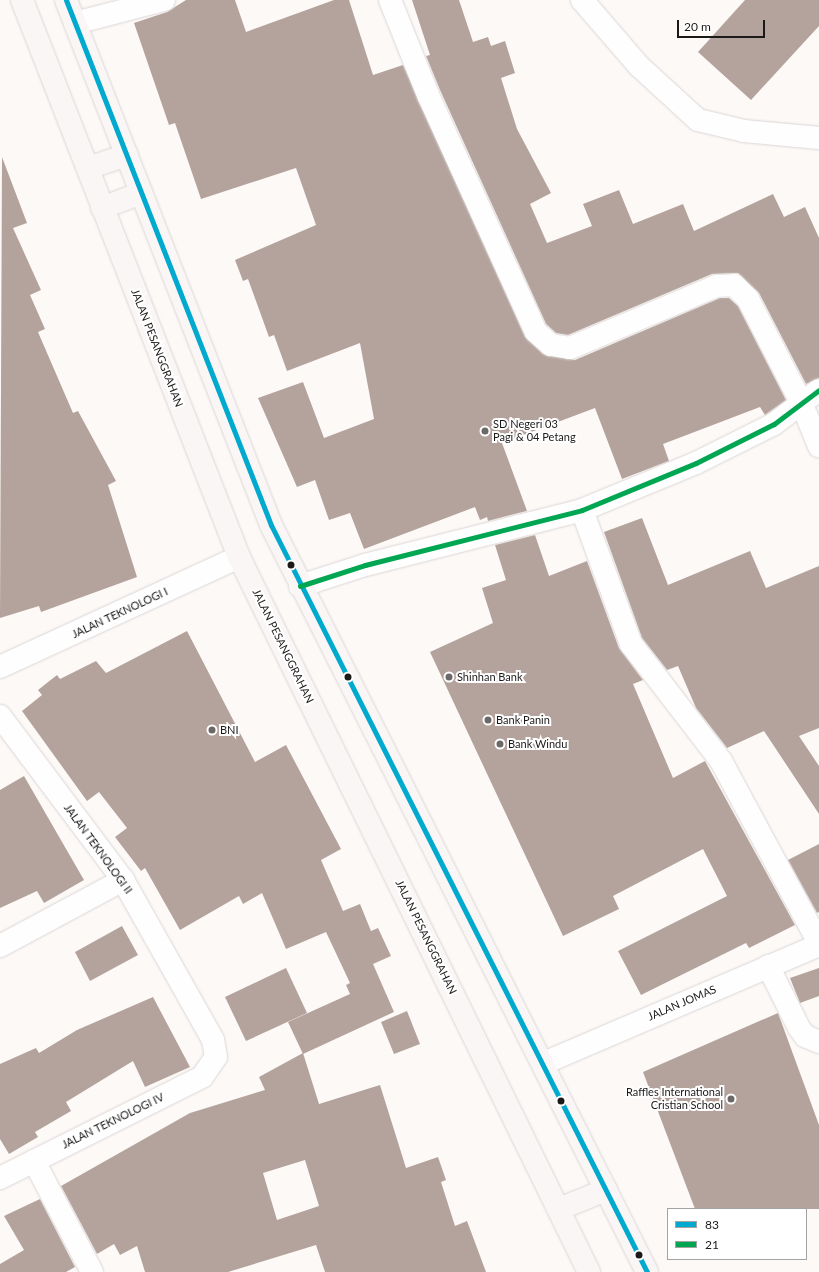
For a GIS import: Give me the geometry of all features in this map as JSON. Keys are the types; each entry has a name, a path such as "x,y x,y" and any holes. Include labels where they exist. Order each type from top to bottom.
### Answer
{"main road":[{"name":"JALAN PESANGGRAHAN","path":"22,0 239,557 589,1272"},
{"path":"66,0 255,487 300,586 544,1063 647,1272"},
{"path":"88,168 127,156"},
{"path":"102,208 141,194"},
{"path":"559,1209 606,1190"}],"street":[{"path":"75,22 164,0"},
{"path":"390,0 428,95 536,332 551,345 570,348 709,289 734,285 748,299 810,396 819,446"},
{"path":"582,0 639,66 698,120 744,132 819,138"},
{"path":"300,586 365,565 582,510 696,463 785,418 810,396"},
{"path":"582,510 631,644 721,761 819,944"},
{"name":"JALAN TEKNOLOGI I","path":"0,667 239,557"},
{"name":"JALAN TEKNOLOGI II","path":"0,716 123,880 213,1040 215,1054"},
{"path":"0,946 123,880"},
{"name":"JALAN JOMAS","path":"544,1063 819,944"},
{"path":"768,966 799,1028 805,1036 819,1042"},
{"name":"JALAN TEKNOLOGI IV","path":"0,1178 202,1077 211,1068 215,1054"},
{"path":"34,1161 92,1272"}],"building":[{"path":"186,0 235,0 246,32 334,0 349,0 373,75 403,65 525,337 543,354 575,360 720,298 729,298 738,306 786,400 765,415 760,407 663,444 669,461 622,479 595,408 502,443 527,511 488,521 487,517 480,520 475,507 364,549 350,513 329,520 315,480 297,487 258,398 303,382 324,438 374,419 360,343 287,371 274,335 269,337 248,279 243,281 235,260 316,225 296,168 201,199 175,123 169,125 134,23 167,12"},
{"path":"412,0 459,0 473,42 488,37 491,46 505,41 515,73 501,78 517,129 551,193 530,204 547,243 592,226 583,204 619,190 633,224 683,204 694,231 773,194 784,217 805,207 819,238 819,378 806,384 759,293 738,273 712,274 568,335 556,333 546,324 440,90 426,56 430,55"},
{"path":"745,0 819,0 819,26 751,100 698,52"},
{"path":"2,157 27,223 13,228 41,290 30,295 45,329 38,332 73,413 78,411 116,481 108,485 137,577 41,612 39,606 0,618"},
{"path":"642,518 668,585 750,551 766,588 819,566 819,728 799,736 819,766 819,814 764,731 727,748 696,708 678,666 667,670 642,638 604,532"},
{"path":"535,535 549,576 587,561 619,648 643,680 633,684 673,778 705,761 795,925 749,948 746,943 641,995 618,951 727,896 703,849 613,896 619,909 563,936 430,652 493,623 482,588 506,580 495,545"},
{"path":"187,631 255,762 286,745 341,849 321,860 343,911 360,904 371,931 378,928 391,956 373,964 394,1012 303,1054 288,1022 350,994 346,985 350,983 326,932 286,949 262,893 243,904 239,896 180,930 145,868 141,871 115,837 127,828 99,792 87,801 22,711 42,695 38,690 57,675 60,679 96,661 106,673"},
{"path":"24,776 84,880 44,903 37,891 0,908 0,790"},
{"path":"819,844 819,912 817,913 788,860"},
{"path":"122,926 138,955 90,981 75,952"},
{"path":"286,968 307,1013 246,1041 225,997"},
{"path":"819,968 819,996 800,1003 790,978"},
{"path":"153,997 190,1067 145,1087 133,1061 66,1102 71,1111 35,1132 38,1137 9,1154 0,1139 0,1064 36,1048 39,1053 77,1030"},
{"path":"407,1011 420,1044 394,1054 381,1022"},
{"name":"Raffles International Cristian School","path":"778,1013 819,1125 819,1209 695,1208 643,1072"},
{"path":"303,1053 319,1104 380,1085 406,1168 438,1157 446,1180 441,1182 455,1226 467,1221 486,1272 325,1272 316,1245 228,1272 145,1272 137,1246 120,1255 114,1244 97,1254 61,1186 190,1113 265,1090 259,1077","holes":["305,1160 319,1206 277,1220 263,1173"]},
{"path":"40,1199 75,1267 66,1272 0,1272 0,1264 24,1250 4,1216"}],"transit line":[{"name":"83","path":"66,0 271,525 647,1272"},
{"name":"21","path":"300,586 365,565 582,510 696,463 774,424 819,390"}],"place":[{"name":"SD Negeri 03 Pagi & 04 Petang","path":"485,431"},
{"name":"Shinhan Bank","path":"449,677"},
{"name":"Bank Panin","path":"488,720"},
{"name":"BNI","path":"212,730"},
{"name":"Bank Windu","path":"500,744"},
{"name":"Raffles International Cristian School","path":"731,1099"}]}
